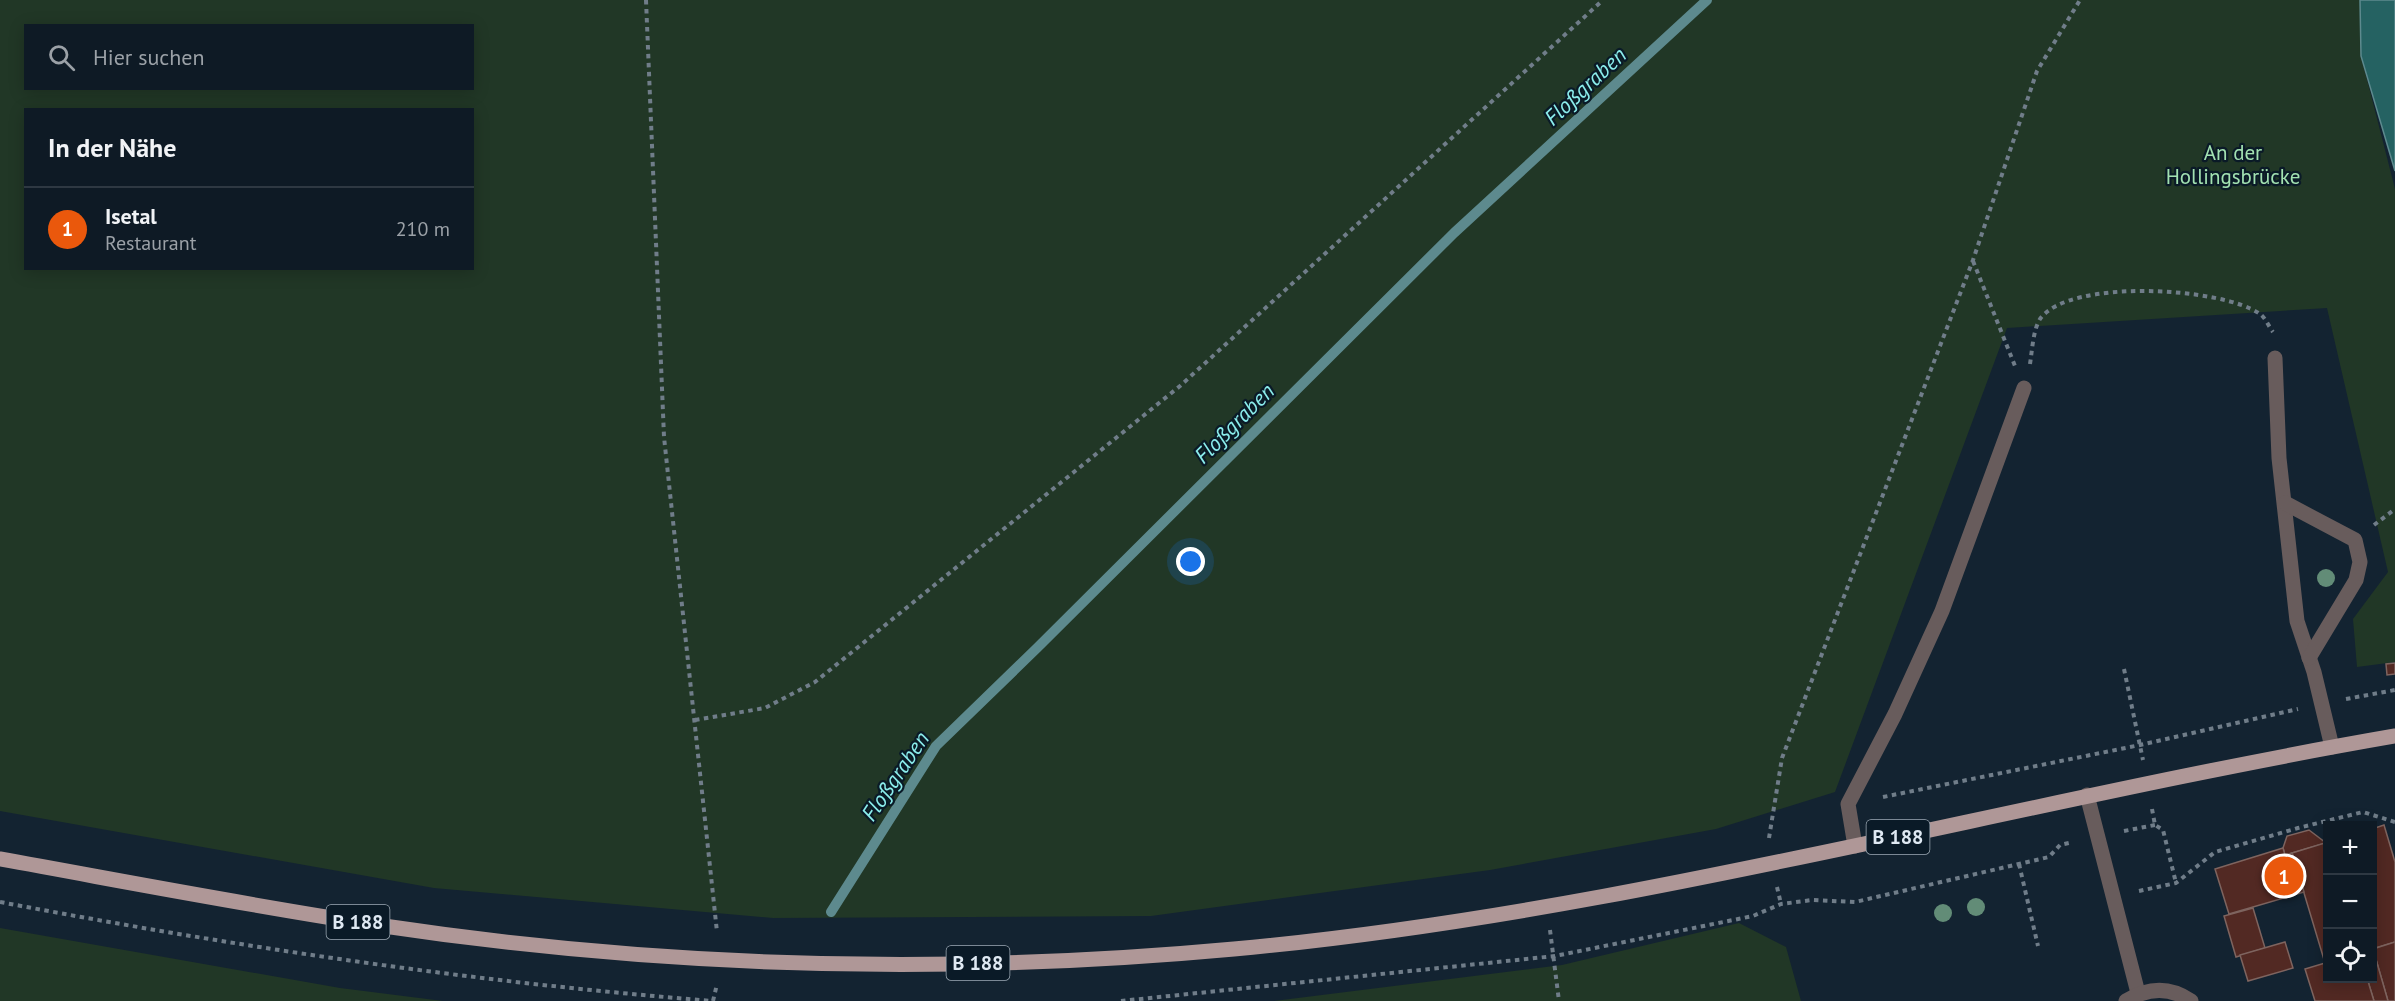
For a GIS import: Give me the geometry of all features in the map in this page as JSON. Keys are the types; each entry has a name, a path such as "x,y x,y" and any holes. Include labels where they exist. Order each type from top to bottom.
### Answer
{"main road":[{"name":"B 188","path":"0,859 386,926 551,946 720,959 887,964 1002,963 1236,949 1394,931 1546,907 1855,846 2087,795 2395,736"}],"lane":[{"path":"2275,358 2279,458 2297,621 2322,703 2332,747"},
{"path":"1855,846 1848,804 1895,714 1942,611 2024,388"},
{"path":"2284,503 2355,540 2360,561 2356,580 2309,658"},
{"path":"2087,795 2112,898 2132,997 2156,989 2173,992 2190,1001"}],"path":[{"path":"646,0 664,436 720,959"},
{"path":"694,720 765,708 815,682 1180,386 1603,0"},
{"path":"1779,836 1768,838 1782,758 1973,260 2037,70 2080,0"},
{"path":"1973,260 2024,388"},
{"path":"2024,388 2040,320 2065,300 2110,292 2172,291 2224,301 2260,314 2275,336 2275,358"},
{"path":"2124,669 2140,745"},
{"path":"1848,804 2140,745 2322,703 2395,690"},
{"path":"2112,898 2176,883 2215,852 2298,828 2363,812 2395,822"},
{"path":"2155,825 2163,830 2176,883"},
{"path":"1121,1001 1554,956 1753,916 1781,904 1812,900 1856,902 2049,857"},
{"path":"2019,864 2038,946"},
{"path":"0,902 180,936 415,972 582,991 713,1001"},
{"path":"1554,956 1559,1001"}],"green space":[{"name":"An der Hollingsbrücke","path":"0,0 2360,0 2361,56 2395,189 2395,662 2357,667 2353,619 2388,572 2327,308 2007,328 1835,792 1716,829 1490,870 1151,916 773,918 434,888 0,811"},
{"path":"1739,923 1786,947 1801,1001 1274,1001 1562,965"},
{"path":"0,928 340,988 443,1001 0,1001"}],"shaded area":[{"path":"2360,0 2395,0 2395,171 2361,56"}],"building":[{"path":"2395,663 2395,674 2387,675 2386,664"},
{"path":"2384,825 2395,862 2395,942 2377,947 2377,875 2377,827"},
{"path":"2309,830 2323,841 2323,844 2285,855 2283,848 2287,836"},
{"path":"2323,844 2323,956 2292,853"},
{"path":"2283,848 2285,855 2292,853 2304,892 2229,914 2215,869"},
{"path":"2253,908 2265,948 2236,957 2224,916"},
{"path":"2285,942 2293,968 2248,981 2240,955"},
{"path":"2395,942 2395,1001 2388,1001 2377,963 2377,948"},
{"path":"2377,963 2388,1001 2374,1001 2369,983 2377,983"},
{"path":"2323,964 2323,983 2369,983 2374,1001 2315,1001 2305,969"}],"waterway":[{"name":"Floßgraben","path":"831,912 936,746 1454,233 1707,0"}],"place":[{"name":"Isetal","path":"2284,876"}]}
